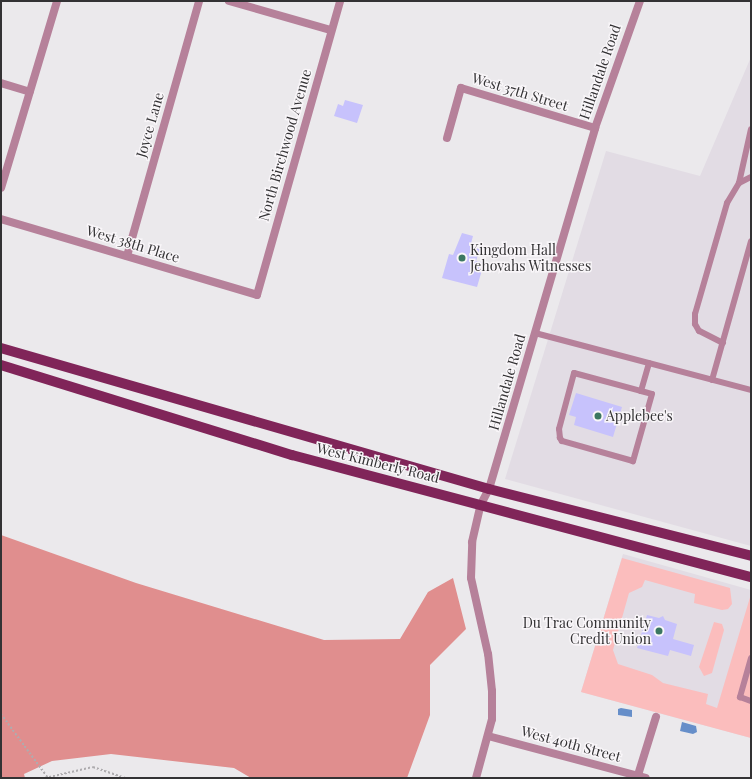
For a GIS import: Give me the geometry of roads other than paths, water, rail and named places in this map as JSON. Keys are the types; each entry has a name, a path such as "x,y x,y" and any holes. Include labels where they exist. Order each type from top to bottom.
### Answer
{"main road":[{"name":"West Kimberly Road","path":"1,348 489,489 751,556"},
{"name":"West Kimberly Road","path":"1,365 292,455 751,577"}],"street":[{"path":"1,188 57,1"},
{"name":"Joyce Lane","path":"127,256 199,1"},
{"path":"229,1 331,30"},
{"name":"North Birchwood Avenue","path":"257,295 340,1"},
{"name":"Hillandale Road","path":"476,778 492,719 492,691 488,654 470,578 472,542 481,504 489,489 595,128 640,1"},
{"path":"1,83 30,92"},
{"name":"West 37th Street","path":"447,138 461,88 595,128"},
{"name":"West 38th Place","path":"1,219 257,295"},
{"path":"638,775 656,717"},
{"name":"West 40th Street","path":"488,736 646,778"}],"lane":[{"path":"723,343 699,331 695,324 695,314 727,204 739,184 751,129"},
{"path":"739,184 751,177"},
{"path":"712,380 751,241"},
{"path":"535,333 751,390"},
{"path":"641,391 649,363"},
{"path":"574,373 641,391 652,394 633,461 562,441 560,438 559,428 574,373"},
{"path":"751,658 740,698 751,701"}],"water":[{"path":"621,708 632,710 632,717 618,715 618,709"},
{"path":"682,722 696,726 697,732 693,734 680,731"}],"place":[{"name":"Kingdom Hall Jehovahs Witnesses","path":"462,258"},
{"name":"Applebee's","path":"598,416"},
{"name":"Du Trac Community Credit Union","path":"659,631"}]}
